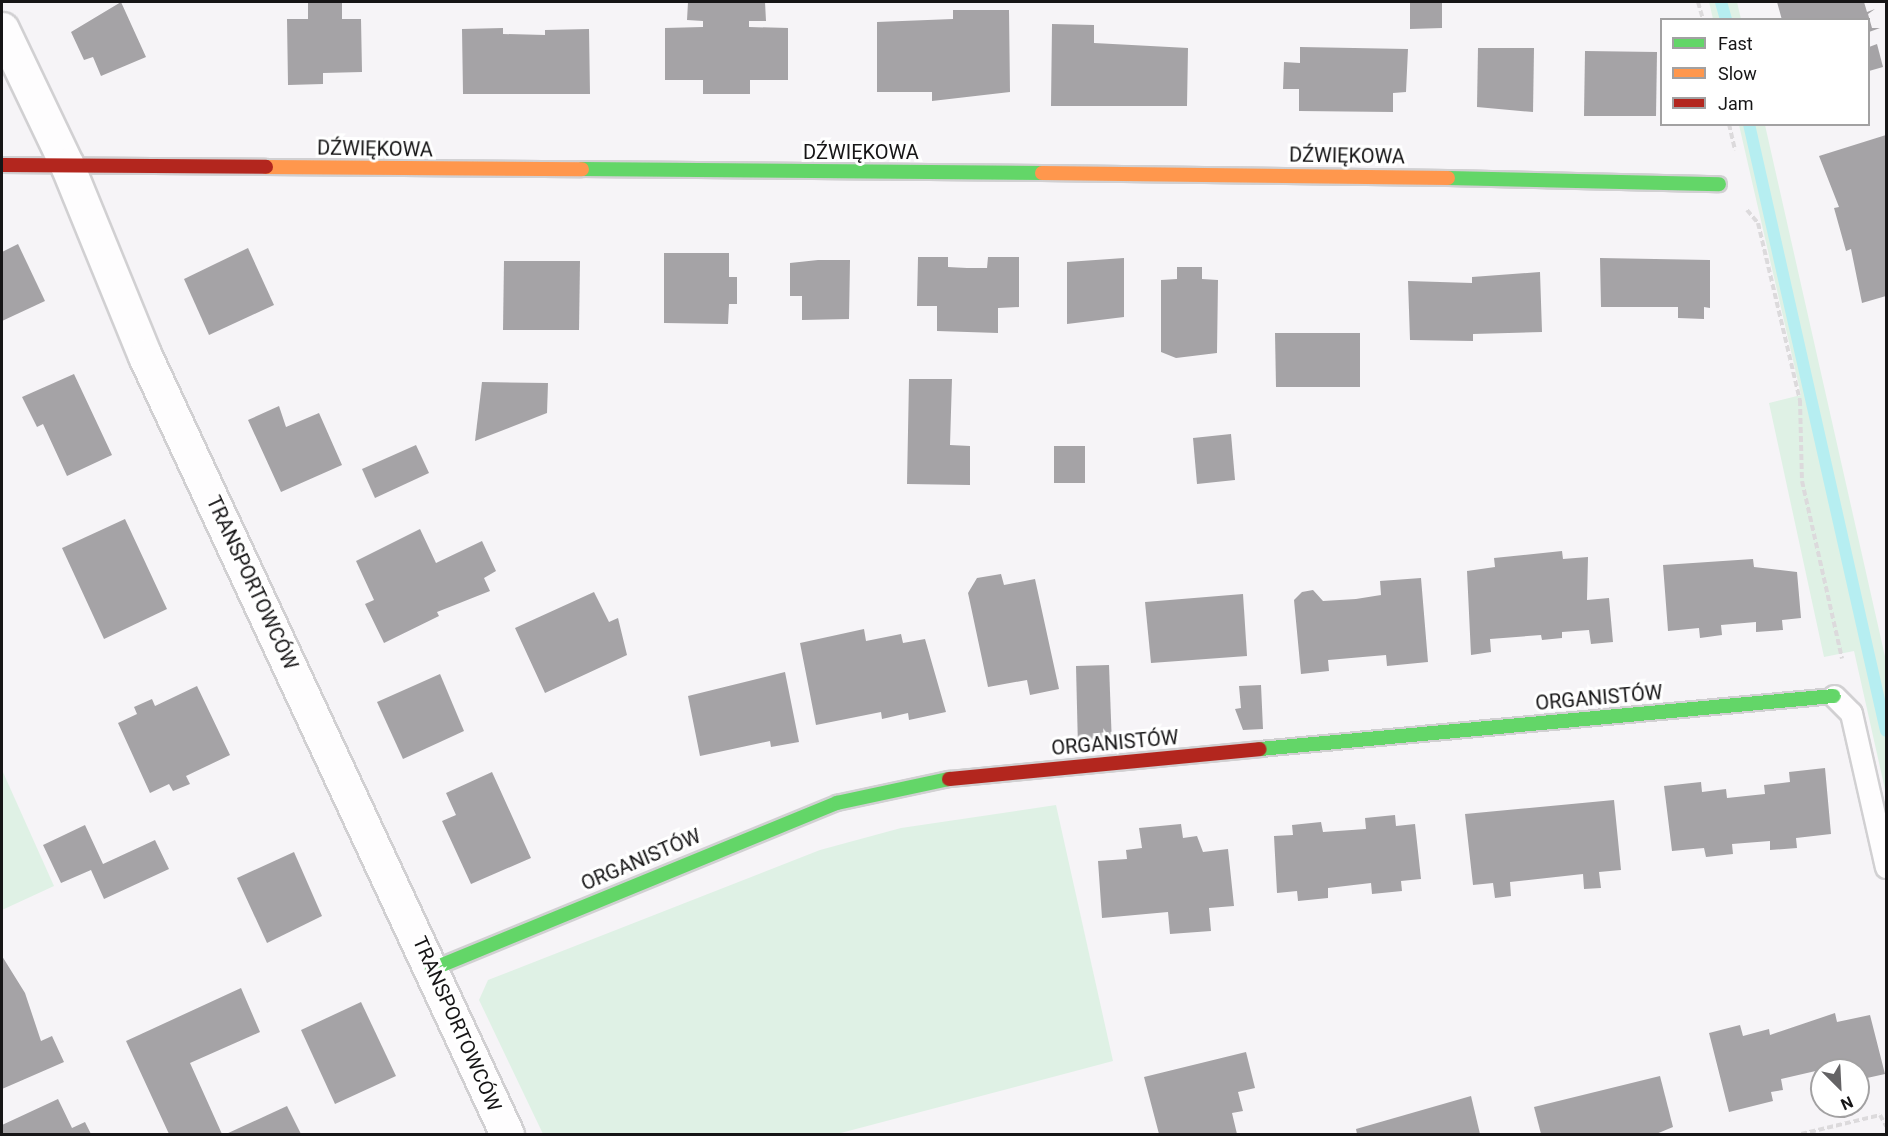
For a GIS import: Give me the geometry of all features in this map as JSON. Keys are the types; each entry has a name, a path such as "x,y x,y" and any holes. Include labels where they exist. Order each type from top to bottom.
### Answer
{"street":[{"name":"TRANSPORTOWCÓW","path":"2,29 67,165 146,356 507,1134"},
{"name":"DŹWIĘKOWA","path":"2,165 1337,175 1719,184"},
{"name":"ORGANISTÓW","path":"432,969 837,803 961,777 1834,696"}],"lane":[{"path":"1834,696 1851,713 1887,867"}],"path":[{"path":"1698,2 1702,18"},
{"path":"1743,205 1758,223 1800,399 1802,481 1845,669 1834,696"},
{"path":"1801,1134 1880,1115 1887,1126"}],"green space":[{"path":"1709,2 1737,2 1741,18 1713,18"},
{"path":"1739,126 1765,126 1886,661 1886,794 1854,651 1824,657 1769,403 1801,395"},
{"path":"2,770 54,886 2,910"},
{"path":"1056,805 1113,1061 837,1134 543,1134 479,1000 488,980 820,850 901,828"}],"building":[{"path":"121,2 146,57 101,76 93,57 84,60 71,32"},
{"path":"308,2 342,2 342,19 361,19 362,72 323,73 323,84 288,85 287,19 308,19"},
{"path":"688,2 765,2 766,21 749,21 749,27 788,28 788,80 750,80 750,94 703,94 703,80 665,80 665,28 703,27 703,21 687,20"},
{"path":"1410,2 1442,2 1442,28 1410,29"},
{"path":"1777,2 1864,2 1867,12 1875,9 1868,14 1869,18 1781,18"},
{"path":"953,10 1009,10 1010,92 932,101 932,92 877,92 877,22 953,19"},
{"path":"1870,21 1872,28 1880,28 1870,32"},
{"path":"1052,24 1094,25 1094,43 1188,48 1187,106 1051,106"},
{"path":"503,28 503,34 545,35 545,30 589,29 590,94 463,94 462,29"},
{"path":"1877,44 1883,67 1870,71 1870,47"},
{"path":"1300,47 1408,49 1406,92 1393,93 1393,112 1299,111 1299,89 1283,89 1284,62 1300,63"},
{"path":"1478,48 1534,48 1533,112 1477,107"},
{"path":"1585,51 1657,52 1656,116 1584,116"},
{"path":"1886,135 1886,296 1862,303 1851,249 1846,251 1834,208 1839,207 1819,156"},
{"path":"18,244 45,301 2,321 2,252"},
{"path":"248,248 274,305 209,335 184,279"},
{"path":"664,253 729,253 729,277 737,277 737,304 729,304 728,324 664,323"},
{"path":"918,257 948,257 948,267 987,268 988,257 1019,257 1019,307 998,308 998,333 937,331 937,306 917,306"},
{"path":"1124,258 1124,317 1067,324 1067,262"},
{"path":"1600,258 1710,260 1710,308 1704,307 1704,319 1678,318 1678,307 1601,307"},
{"path":"850,260 849,319 802,320 802,296 790,296 790,263"},
{"path":"504,261 580,261 579,330 503,330"},
{"path":"1177,267 1202,267 1202,279 1218,280 1217,353 1176,358 1161,352 1161,280 1177,279"},
{"path":"1540,272 1542,332 1473,334 1473,341 1410,340 1408,281 1472,283 1472,277"},
{"path":"1275,333 1360,333 1360,387 1276,387"},
{"path":"74,374 112,455 67,476 43,424 37,427 22,397"},
{"path":"909,379 952,379 950,445 970,446 970,485 907,484"},
{"path":"482,382 548,383 547,413 475,441"},
{"path":"279,406 286,427 319,413 342,465 281,492 248,420"},
{"path":"1231,434 1235,480 1197,484 1193,438"},
{"path":"416,445 429,473 375,498 362,469"},
{"path":"1054,446 1085,446 1085,483 1054,483"},
{"path":"125,519 167,609 104,639 62,548"},
{"path":"420,529 436,563 482,541 496,571 484,578 490,591 437,612 439,616 384,643 365,604 374,600 356,561"},
{"path":"1562,551 1563,559 1588,557 1587,600 1609,598 1613,642 1591,644 1589,630 1562,632 1562,638 1542,640 1541,635 1490,639 1491,652 1471,655 1467,571 1495,567 1494,558"},
{"path":"1753,559 1754,567 1797,572 1801,618 1782,620 1783,630 1756,632 1756,622 1721,625 1722,635 1700,638 1699,628 1668,631 1663,565"},
{"path":"1001,574 1004,585 1035,579 1059,689 1030,695 1027,680 988,687 968,593 977,578"},
{"path":"1421,578 1428,662 1387,666 1386,655 1328,660 1329,671 1301,674 1294,600 1302,592 1313,590 1323,601 1356,599 1381,595 1380,581"},
{"path":"594,592 609,622 618,618 627,655 545,693 515,628"},
{"path":"1243,594 1247,656 1151,663 1145,602"},
{"path":"864,629 866,641 901,634 903,643 925,639 946,712 909,720 908,713 882,719 881,712 816,725 800,643"},
{"path":"1109,665 1112,746 1078,748 1076,666"},
{"path":"785,672 799,742 771,747 770,741 700,756 688,696"},
{"path":"440,674 464,731 403,759 377,702"},
{"path":"1261,685 1263,729 1243,730 1235,709 1241,708 1239,686"},
{"path":"197,686 230,755 186,776 190,784 173,791 169,784 150,793 118,723 137,714 134,707 152,699 155,706"},
{"path":"1825,768 1831,834 1796,838 1797,848 1770,850 1770,841 1732,844 1733,854 1706,857 1704,848 1672,851 1664,786 1701,782 1702,792 1726,789 1727,798 1765,794 1764,785 1790,782 1789,772"},
{"path":"492,772 531,858 471,884 442,821 456,815 446,793"},
{"path":"1614,800 1621,870 1599,872 1601,888 1584,889 1583,874 1510,882 1511,896 1495,898 1493,883 1473,885 1465,814"},
{"path":"1395,815 1396,826 1415,824 1421,879 1401,881 1402,891 1372,894 1371,883 1328,888 1328,898 1298,901 1297,891 1277,893 1274,836 1293,835 1292,825 1321,822 1323,832 1366,829 1365,818"},
{"path":"1181,824 1183,838 1197,836 1203,852 1228,849 1234,906 1209,908 1211,931 1170,934 1168,912 1102,918 1098,861 1127,859 1126,850 1142,848 1139,828"},
{"path":"85,825 103,864 155,840 169,869 104,899 91,870 61,883 43,845"},
{"path":"294,852 322,916 267,943 237,878"},
{"path":"2,956 25,993 41,1041 52,1036 64,1062 2,1089"},
{"path":"241,988 260,1032 190,1063 222,1134 169,1134 126,1041"},
{"path":"361,1002 396,1076 335,1104 301,1030"},
{"path":"1835,1013 1837,1022 1870,1015 1885,1074 1870,1077 1870,1058 1810,1058 1810,1072 1781,1079 1783,1090 1771,1092 1773,1101 1729,1112 1709,1033 1740,1025 1743,1036 1769,1029 1770,1035"},
{"path":"1246,1052 1255,1088 1238,1092 1243,1111 1232,1113 1237,1134 1159,1134 1144,1077"},
{"path":"1660,1076 1673,1127 1656,1134 1541,1134 1534,1107"},
{"path":"1471,1096 1480,1134 1357,1134 1356,1129"},
{"path":"58,1099 72,1128 85,1122 91,1134 2,1134 2,1125"},
{"path":"287,1106 301,1134 226,1134"}],"waterway":[{"path":"1721,2 1725,18"},
{"path":"1749,126 1886,731"}],"traffic: fast":[{"path":"582,169 1042,173"},
{"path":"1448,178 1719,184"},
{"path":"1260,749 1834,696"},
{"path":"432,969 837,803 949,779"}],"traffic: slow":[{"path":"266,167 582,169"},
{"path":"1042,173 1448,178"}],"traffic: jam":[{"path":"2,165 266,167"},
{"path":"949,779 1260,749"}]}
